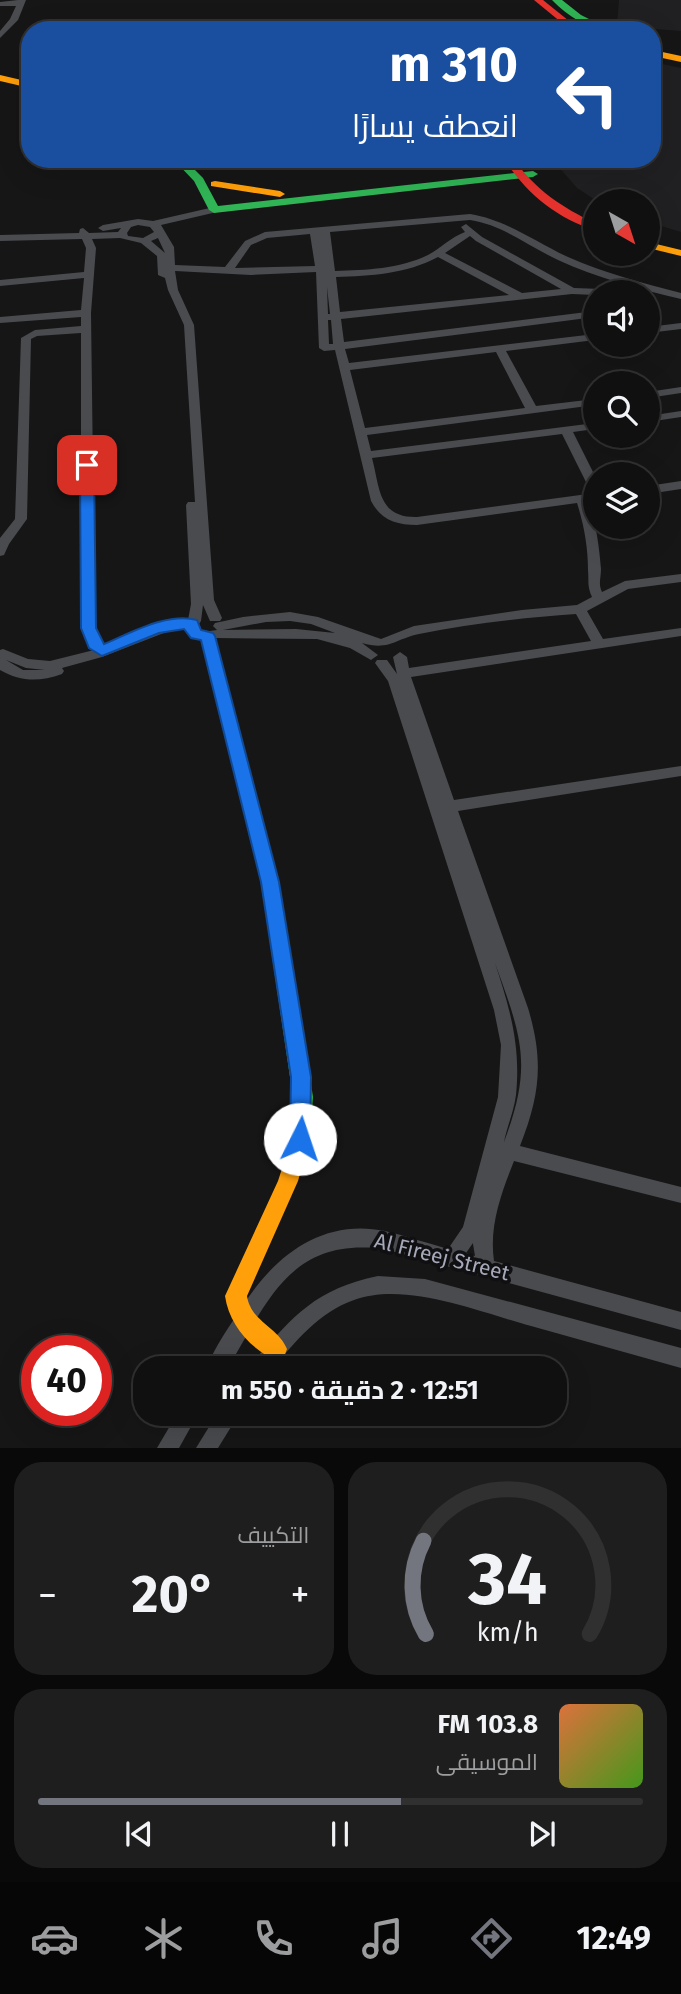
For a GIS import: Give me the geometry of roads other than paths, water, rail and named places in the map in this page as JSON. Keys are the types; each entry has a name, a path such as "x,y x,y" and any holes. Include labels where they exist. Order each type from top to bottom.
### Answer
{"street":[{"path":"538,0 565,21"},
{"path":"556,0 587,21"},
{"path":"0,4 22,2 14,20 0,36"},
{"path":"661,46 681,50"},
{"path":"661,57 681,61"},
{"path":"187,168 220,205"},
{"path":"200,168 215,184 220,205"},
{"path":"473,177 490,168"},
{"path":"220,205 522,170"},
{"path":"144,241 156,228 220,205 285,194 522,170"},
{"path":"522,170 548,195 583,211"},
{"path":"522,170 558,209 583,222"},
{"path":"215,184 285,194"},
{"path":"460,217 471,233 572,291"},
{"path":"228,271 245,246 255,239 271,234 320,233 460,217 489,220 544,250 577,264 681,296"},
{"path":"122,235 125,227 133,223"},
{"path":"0,238 102,231 133,223 156,228 170,248 163,285 180,321 187,344 197,604 192,629 196,634 271,617 292,617 312,620 353,636 399,647 426,758"},
{"path":"102,231 144,241 160,251 167,267"},
{"path":"102,231 91,248 86,313 88,628 92,640 102,650"},
{"path":"83,233 91,248"},
{"path":"320,233 324,273 335,314 339,346 380,508 387,515 404,521 583,499"},
{"path":"167,267 324,273 396,268 419,262 438,253 453,240 471,233"},
{"path":"660,240 681,244"},
{"path":"660,248 681,253"},
{"path":"438,253 520,296"},
{"path":"324,273 321,315 324,348 583,316"},
{"path":"0,286 88,279"},
{"path":"321,315 583,291"},
{"path":"0,320 86,313"},
{"path":"660,329 681,326"},
{"path":"0,552 5,535 20,519 26,338 35,333 86,329"},
{"path":"345,367 583,338"},
{"path":"499,348 532,410"},
{"path":"660,393 681,390"},
{"path":"362,432 583,403"},
{"path":"660,417 681,414"},
{"path":"368,455 583,427"},
{"path":"566,429 583,464"},
{"path":"193,456 208,600 270,882 303,1097 300,1139 288,1181 236,1296 238,1311 246,1322 276,1349"},
{"path":"660,488 681,485"},
{"path":"590,539 595,573 593,586 599,598"},
{"path":"595,573 615,588"},
{"path":"452,1258 471,1231 502,1150 526,1104 531,1069 527,1034 510,1009 426,758 394,680 377,659 372,648 414,630 522,614 580,609 615,588 681,578"},
{"path":"580,609 599,644"},
{"path":"1,651 16,673 33,677 59,670 156,629 193,623 202,617 215,628 326,636 356,645 377,659 402,665 599,644 681,632"},
{"path":"443,808 681,771"},
{"path":"502,1150 681,1195"},
{"path":"486,1267 482,1247 484,1223 502,1150"},
{"name":"Al Fireej Street","path":"225,1356 272,1281 290,1262 310,1248 334,1240 384,1240 681,1321"},
{"name":"Al Fireej Street","path":"270,1356 312,1313 333,1299 366,1287 402,1284 681,1358"},
{"path":"167,1448 181,1426"},
{"path":"206,1448 221,1426"}]}
